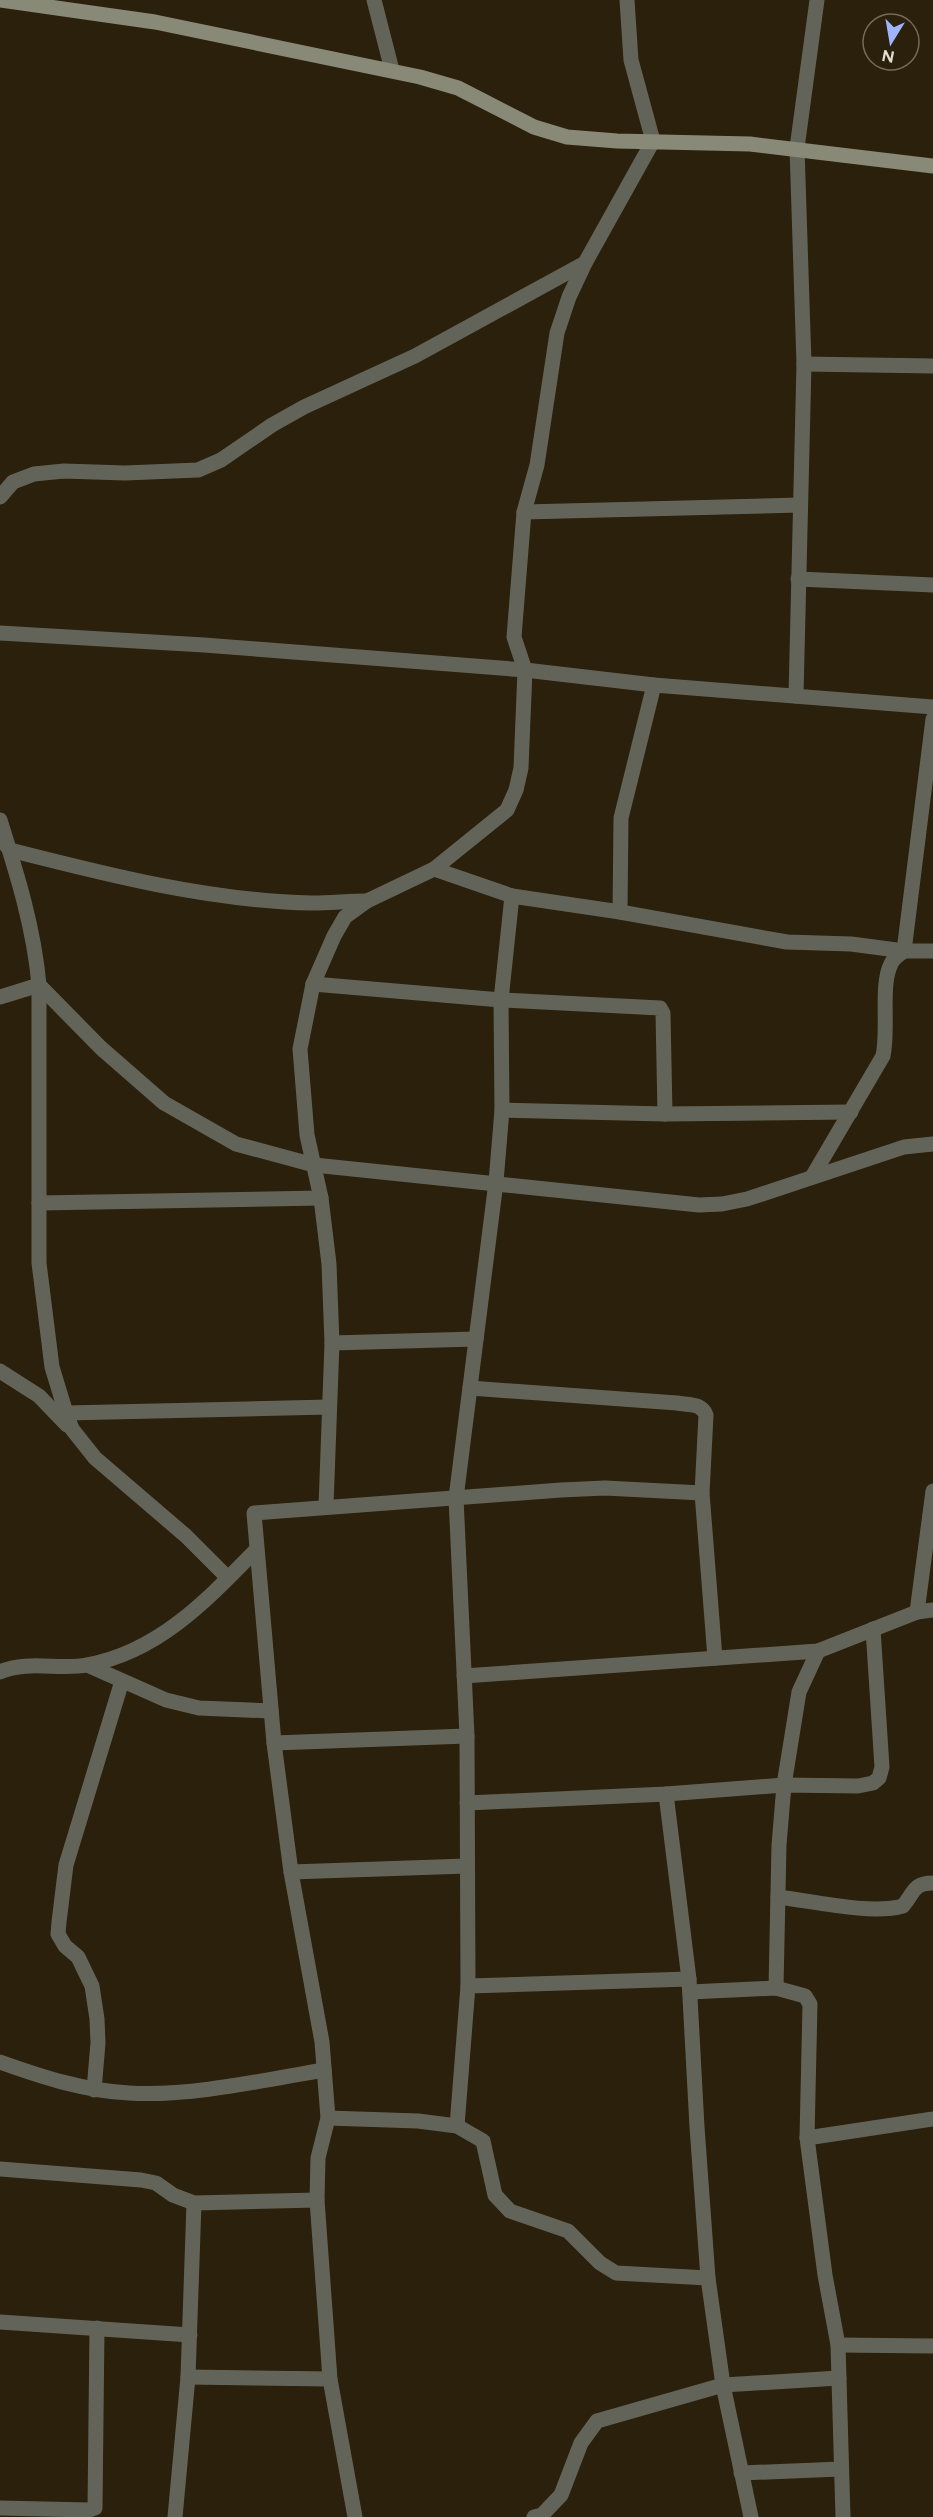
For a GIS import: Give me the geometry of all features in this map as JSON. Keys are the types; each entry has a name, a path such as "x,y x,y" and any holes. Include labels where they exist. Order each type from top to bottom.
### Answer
{"street":[{"path":"0,0 154,22 392,70 458,88 534,127 567,137 750,144 933,166"},
{"path":"374,0 392,70"},
{"path":"326,1506 332,1343 328,1254 321,1198 307,1135 300,1049 313,984 345,917 367,901 434,869 507,810 516,790 521,768 525,670 514,637 524,512 537,465 557,333 569,297 585,263 653,141 631,60 627,0"},
{"path":"796,696 804,364 797,148 817,0"},
{"path":"0,497 13,482 34,474 64,471 125,473 198,470 221,460 304,406 415,356 585,263"},
{"path":"804,364 933,366"},
{"path":"524,512 800,505"},
{"path":"798,579 933,585"},
{"path":"0,633 204,645 525,670 654,685 933,707"},
{"path":"620,912 621,818 654,685"},
{"path":"812,1177 883,1056 886,1041 887,972 892,961 904,951 933,718"},
{"path":"0,820 20,881 37,963 39,985 39,1263 52,1367 72,1429"},
{"path":"0,838 10,850 96,872 211,893 312,903 367,901"},
{"path":"434,869 512,896 620,912 787,942 851,944 904,951 933,951"},
{"path":"457,2126 468,1986 468,1866 467,1736 456,1498 496,1182 502,1110 501,1000 512,896"},
{"path":"313,984 501,1000 660,1008 663,1013 665,1114"},
{"path":"0,997 39,985"},
{"path":"39,985 101,1048 164,1103 236,1144 314,1165 496,1182 699,1205 722,1204 747,1199 904,1146 933,1144"},
{"path":"502,1110 665,1114 851,1112"},
{"path":"39,1203 321,1198"},
{"path":"332,1343 476,1339"},
{"path":"0,1371 39,1396 72,1429 95,1458 186,1536 228,1578"},
{"path":"470,1388 700,1406 706,1415 702,1493 715,1658"},
{"path":"66,1413 329,1407"},
{"path":"356,2517 330,2379 316,2200 318,2158 328,2118 322,2042 291,1872 274,1743 254,1513 326,1506 605,1488 702,1493"},
{"path":"917,1612 933,1491"},
{"path":"1,1671 14,1668 87,1665 118,1656 165,1633 193,1612 256,1550"},
{"path":"464,1676 818,1651 917,1612 933,1610"},
{"path":"467,1803 666,1794 784,1785 858,1786 873,1784 879,1778 882,1767 873,1629"},
{"path":"776,1988 784,1785 799,1692 818,1651"},
{"path":"87,1665 166,1700 199,1708 271,1711"},
{"path":"94,2090 98,2043 92,1986 78,1957 65,1946 58,1934 66,1865 122,1681"},
{"path":"274,1743 467,1736"},
{"path":"666,1794 690,1986 708,2278 723,2385 751,2517"},
{"path":"291,1872 468,1866"},
{"path":"778,1897 866,1908 896,1908 903,1906 916,1887 922,1883 933,1883"},
{"path":"468,1986 776,1988 794,1991 805,1996 810,2004 807,2138 825,2275 838,2346 843,2517"},
{"path":"0,2062 94,2090 131,2094 187,2091 324,2070"},
{"path":"328,2118 418,2121 457,2126 483,2141 495,2195 510,2211 568,2231 600,2263 616,2273 708,2278"},
{"path":"807,2138 933,2119"},
{"path":"0,2169 141,2180 156,2183 173,2195 194,2202 316,2200"},
{"path":"175,2517 188,2378 194,2202"},
{"path":"0,2322 190,2335"},
{"path":"0,2508 88,2510 95,2508 98,2328"},
{"path":"838,2346 933,2346"},
{"path":"188,2378 330,2379"},
{"path":"539,2516 561,2495 581,2443 597,2421 723,2385 839,2378"},
{"path":"741,2473 841,2469"}]}
